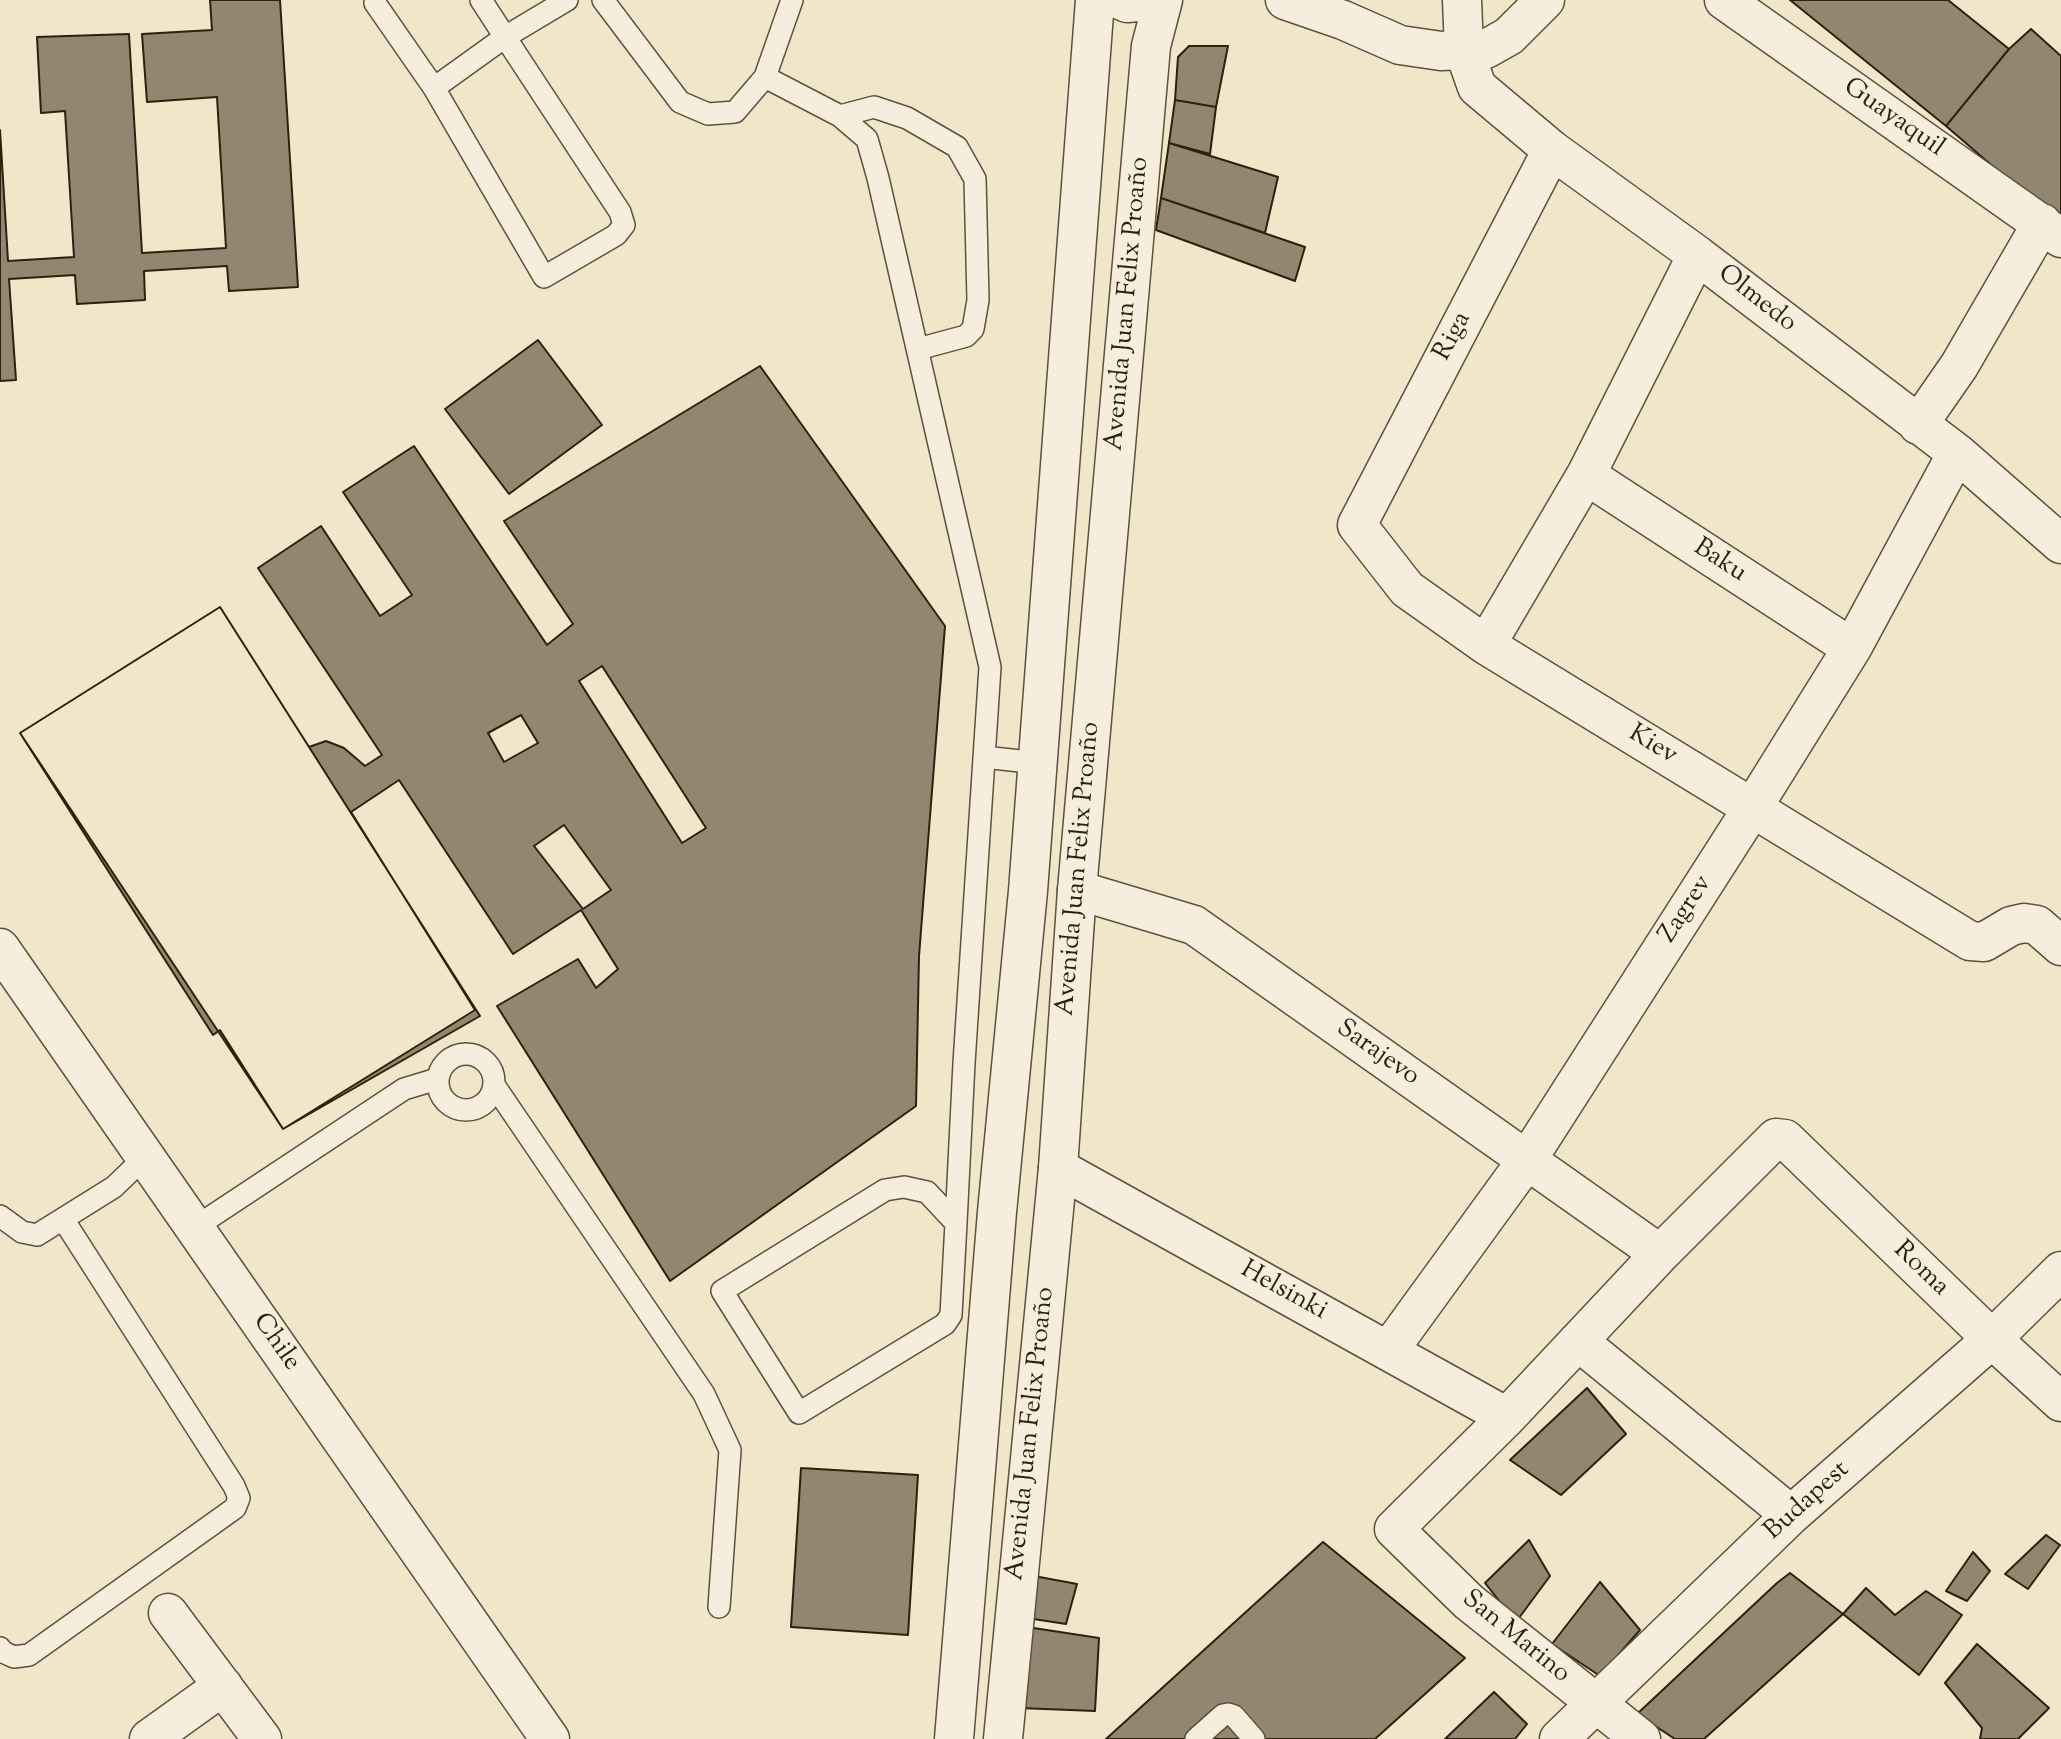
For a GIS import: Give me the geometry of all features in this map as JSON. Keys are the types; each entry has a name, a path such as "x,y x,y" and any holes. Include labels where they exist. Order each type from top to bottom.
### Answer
{"street":[{"name":"Avenida Juan Felix Proaño","path":"954,1739 995,1226 1028,891 1094,0"},
{"path":"1120,0 1127,3 1155,0"},
{"name":"Avenida Juan Felix Proaño","path":"1003,1739 1058,1168 1077,890 1152,46 1163,0"},
{"path":"1285,0 1400,44 1441,51 1475,49 1508,36 1545,0"},
{"name":"Olmedo","path":"1462,0 1475,49 1477,87 1552,150 1697,255 1957,453 2061,544"},
{"name":"Guayaquil","path":"1724,0 2051,231"},
{"name":"Riga","path":"1357,525 1552,150"},
{"path":"1918,425 2051,231"},
{"path":"1486,645 1586,475 1697,255"},
{"name":"Zagrev","path":"1389,1350 1527,1160 1753,807 1852,648 1957,453"},
{"name":"Baku","path":"1586,475 1852,648"},
{"name":"Kiev","path":"1357,525 1408,589 1486,645 1970,941 1984,942 2011,926 2024,923 2037,925 2061,946"},
{"name":"Sarajevo","path":"1077,890 1194,925 1660,1254"},
{"name":"Chile","path":"0,948 550,1739"},
{"name":"Roma","path":"1660,1254 1776,1138 1780,1138 1795,1148 2061,1402"},
{"name":"Helsinki","path":"1058,1168 1507,1417"},
{"path":"1507,1417 1660,1254"},
{"name":"Budapest","path":"1559,1739 1791,1515 1992,1339 2061,1271"},
{"path":"1578,1341 1791,1515"},
{"name":"San Marino","path":"1507,1417 1394,1529 1469,1602 1641,1739"},
{"path":"168,1613 262,1739"},
{"path":"149,1739 223,1686"}],"lane":[{"path":"375,3 434,88 544,277 616,235 624,225 620,212 481,0"},
{"path":"434,88 505,37 567,0"},
{"path":"603,0 680,102 708,114 735,112 765,77 792,0"},
{"path":"765,77 840,116 867,139 990,667 951,1315 945,1324 799,1412 722,1291 885,1190 904,1187 927,1192 956,1223"},
{"path":"840,116 874,107 906,118 957,147 975,179 978,299 973,329 966,336 918,349"},
{"path":"984,757 1038,763"},
{"path":"469,1054 485,1061 494,1076 493,1094 481,1107 463,1111 447,1103 438,1088 438,1079 445,1063 460,1055 469,1054"},
{"path":"194,1227 404,1089 438,1079"},
{"path":"494,1084 705,1394 730,1450 719,1607"},
{"path":"0,1216 22,1232 37,1235 114,1187 145,1157"},
{"path":"0,1648 14,1657 29,1655 235,1508 239,1498 234,1486 63,1219"},
{"path":"1196,1739 1223,1715 1228,1714 1234,1716 1254,1739"}],"building":[{"path":"210,0 280,0 298,287 229,291 227,266 144,271 145,300 77,304 75,275 9,279 16,380 0,381 0,130 8,261 74,257 65,111 41,113 37,37 129,34 142,253 226,248 217,97 147,102 142,34 212,30"},
{"path":"1790,0 1948,0 2009,49 1946,126"},
{"path":"2031,29 2061,56 2061,225 1946,126 2009,49"},
{"path":"1189,46 1228,46 1216,107 1175,100 1178,57"},
{"path":"1175,100 1216,107 1210,154 1169,143"},
{"path":"1169,143 1278,177 1265,233 1161,198"},
{"path":"1161,198 1305,247 1295,281 1156,230"},
{"path":"538,340 602,425 509,494 445,409"},
{"path":"760,366 945,626 919,956 916,1106 670,1281 497,1006 578,959 596,988 618,969 581,910 513,954 399,780 351,812 475,1010 283,1129 220,1030 213,1035 20,733 220,607 309,747 326,741 344,748 365,766 382,755 258,568 321,526 380,616 412,595 343,492 414,446 547,645 573,624 504,521","holes":["602,666 706,828 682,843 579,681","521,715 538,743 504,762 488,733","564,825 611,890 583,909 534,846"]},
{"path":"220,607 480,1016 283,1129 20,733"},
{"path":"1587,1388 1626,1434 1561,1495 1510,1460"},
{"path":"801,1468 918,1475 908,1635 791,1627"},
{"path":"2046,1535 2060,1545 2028,1589 2005,1574"},
{"path":"1529,1540 1550,1576 1516,1622 1485,1583"},
{"path":"1323,1542 1465,1658 1375,1739 1106,1739"},
{"path":"1973,1552 1990,1571 1967,1601 1946,1591"},
{"path":"1790,1573 1843,1614 1704,1739 1675,1739 1637,1714 1777,1583"},
{"path":"1034,1576 1077,1584 1066,1624 1027,1618"},
{"path":"1600,1582 1640,1630 1600,1676 1552,1644"},
{"path":"1866,1588 1895,1615 1926,1591 1962,1615 1919,1675 1843,1614"},
{"path":"1027,1627 1099,1638 1095,1711 1019,1708"},
{"path":"1977,1644 2049,1708 2018,1739 1980,1739 1982,1728 1945,1683"},
{"path":"1494,1692 1527,1724 1515,1739 1445,1739"}]}
